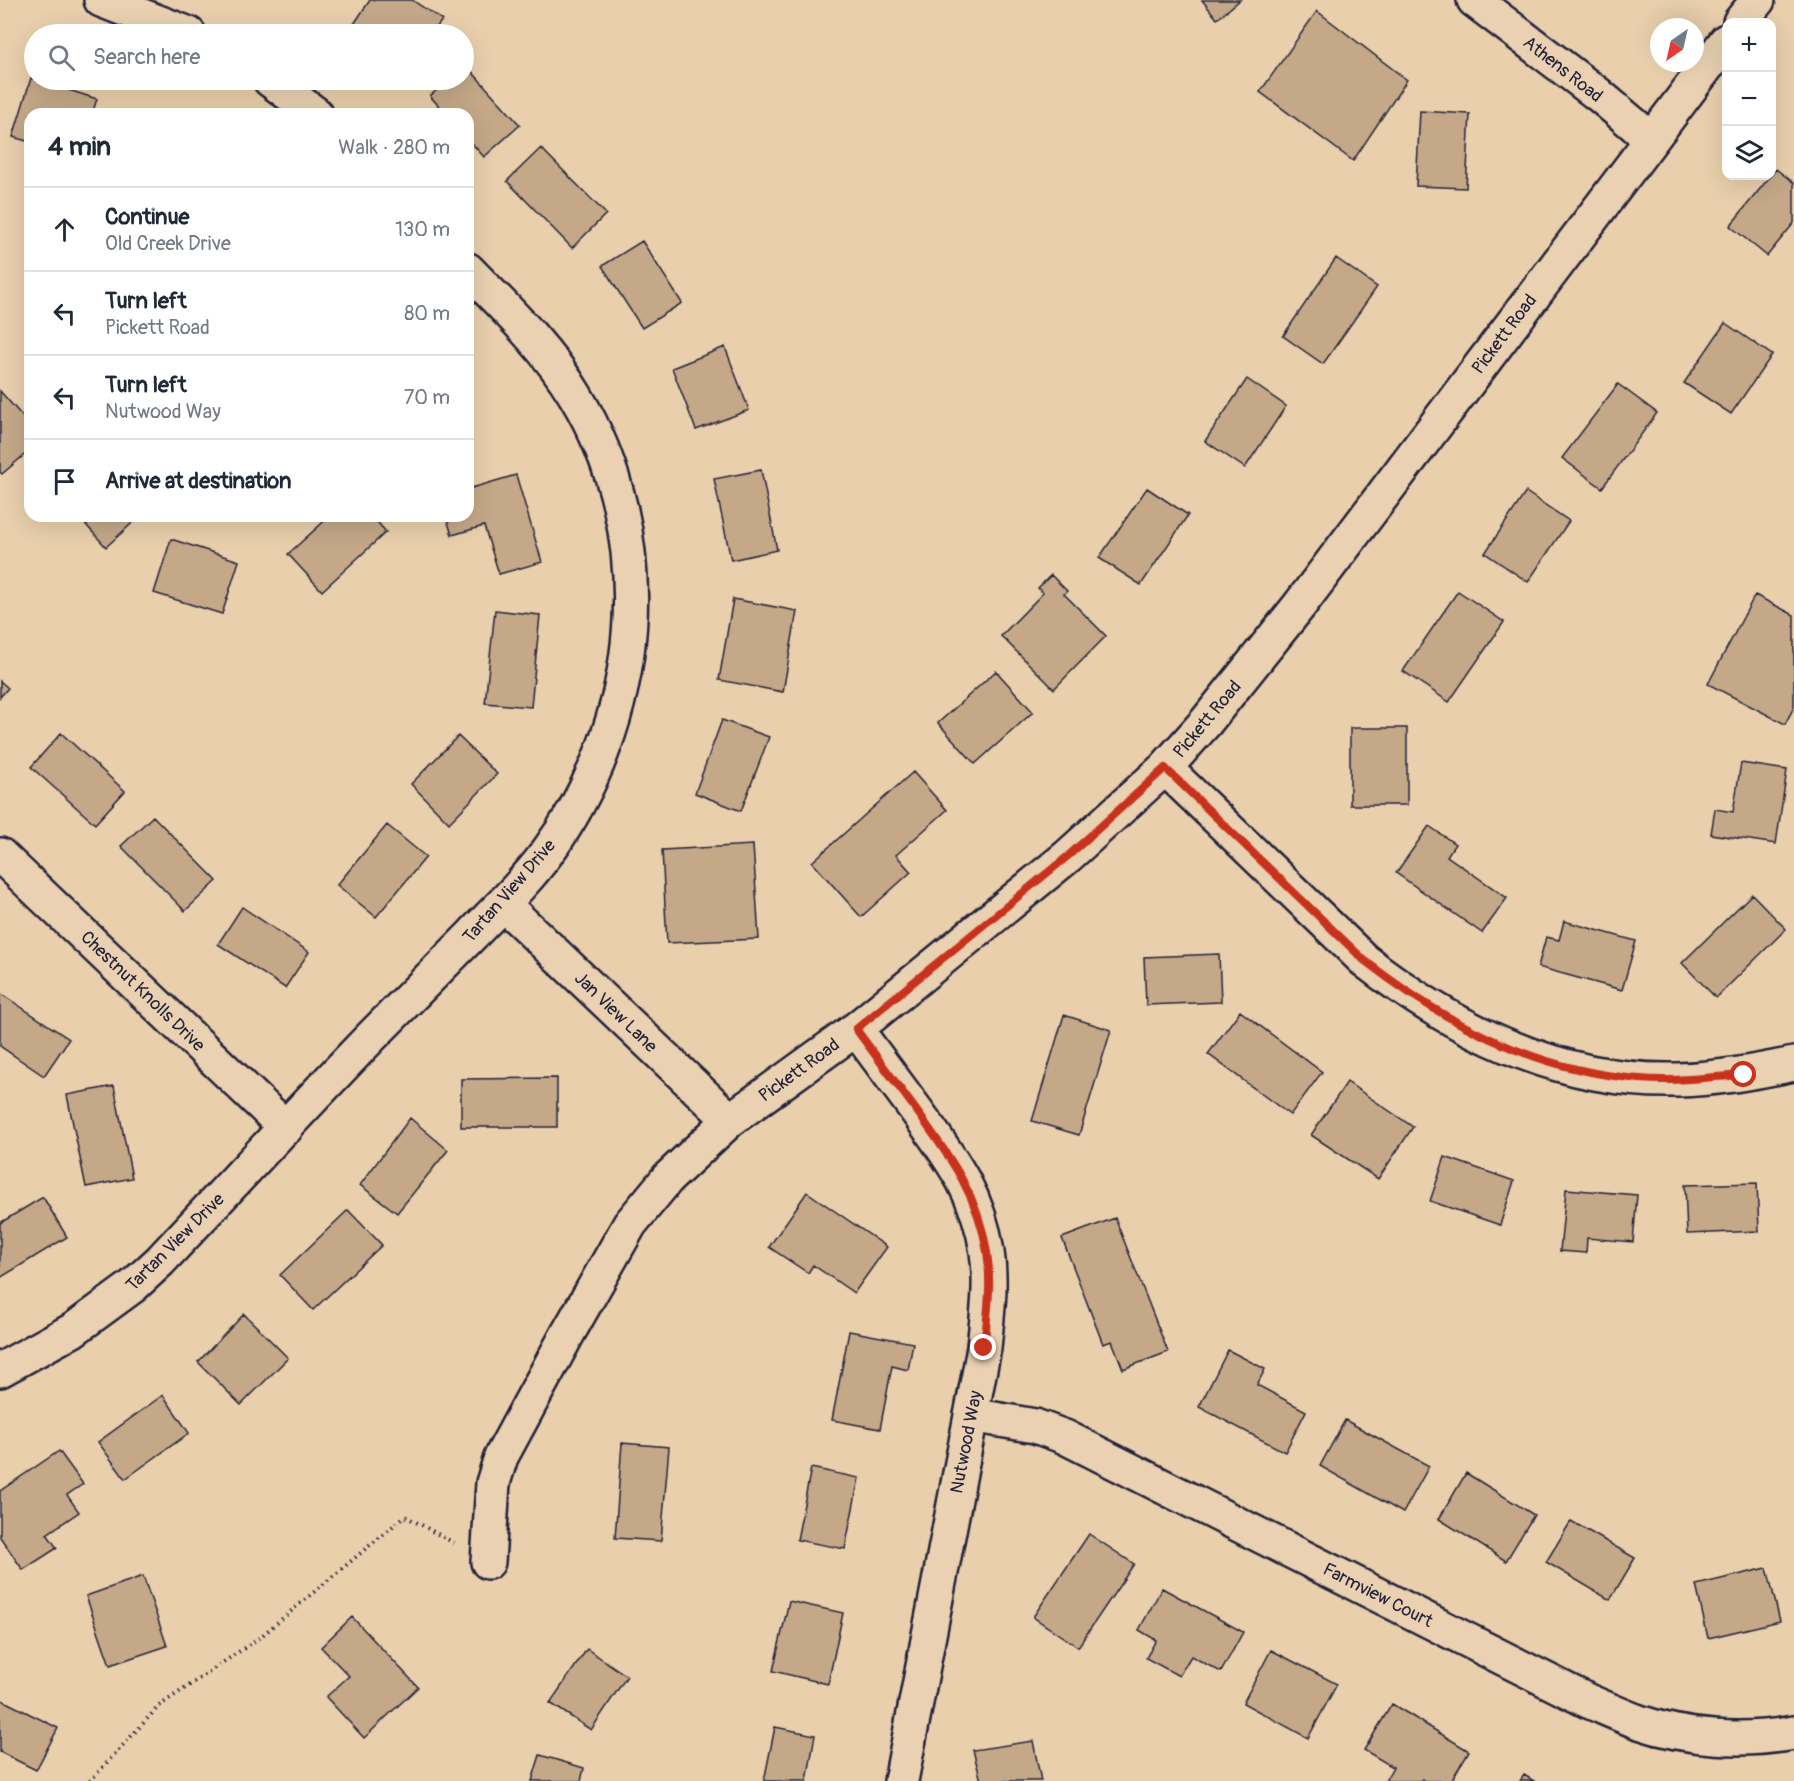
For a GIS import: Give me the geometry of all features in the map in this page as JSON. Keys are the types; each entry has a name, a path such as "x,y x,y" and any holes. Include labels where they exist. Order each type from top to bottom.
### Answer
{"street":[{"path":"101,0 163,24"},
{"name":"Athens Road","path":"1474,0 1599,95 1651,139"},
{"path":"1743,18 1758,0"},
{"name":"Pickett Road","path":"488,1562 493,1483 501,1457 630,1224 668,1178 730,1120 856,1029 1068,856 1165,768 1206,722 1299,606 1722,45"},
{"path":"284,90 308,108"},
{"name":"Tartan View Drive","path":"0,1370 74,1330 133,1286 160,1261 341,1068 503,904 546,854 585,792 607,742 621,694 628,650 631,606 629,555 622,513 611,471 597,437 574,393 530,334 474,276"},
{"path":"1165,768 1364,960 1437,1012 1511,1049 1559,1065 1639,1079 1677,1080 1744,1075 1794,1064"},
{"name":"Chestnut Knolls Drive","path":"0,855 286,1128"},
{"name":"Jan View Lane","path":"503,904 730,1120"},
{"name":"Nutwood Way","path":"856,1029 954,1162 974,1201 984,1237 989,1286 984,1348 901,1781"},
{"name":"Farmview Court","path":"970,1415 1035,1426 1065,1437 1588,1701 1640,1722 1674,1731 1730,1738 1794,1733"}],"path":[{"path":"90,1781 159,1706 260,1638 405,1516 488,1562"}],"building":[{"path":"370,0 412,0 442,20 439,24 354,24"},
{"path":"1202,0 1240,0 1217,19"},
{"path":"1317,11 1407,80 1353,161 1260,92"},
{"path":"474,74 520,125 484,157 474,146 474,108 441,108 430,96 437,90 474,90"},
{"path":"27,90 69,90 97,99 94,108 24,108 24,140 13,137"},
{"path":"1420,111 1470,114 1466,188 1416,186"},
{"path":"541,148 606,214 572,248 507,181"},
{"path":"1776,169 1794,183 1794,223 1767,256 1730,226 1767,180 1776,180"},
{"path":"642,241 682,303 642,328 602,266"},
{"path":"1336,258 1377,287 1323,364 1283,336"},
{"path":"1725,323 1772,355 1731,414 1684,383"},
{"path":"725,347 749,410 696,430 672,368"},
{"path":"1247,379 1286,406 1245,468 1205,441"},
{"path":"1618,384 1657,413 1602,488 1562,458"},
{"path":"0,391 24,418 24,455 2,474 0,472"},
{"path":"761,470 777,550 731,560 714,479"},
{"path":"516,475 542,562 499,574 484,526 452,535 448,522 474,522 474,487"},
{"path":"1147,488 1188,515 1141,585 1099,558"},
{"path":"1526,492 1569,521 1528,582 1485,553"},
{"path":"83,522 133,522 106,547"},
{"path":"323,522 377,522 386,532 322,591 288,554"},
{"path":"171,539 239,561 222,614 154,593"},
{"path":"1051,575 1067,591 1064,594 1106,636 1054,689 1001,636 1043,593 1038,588"},
{"path":"1458,591 1504,622 1449,702 1403,671"},
{"path":"1755,595 1794,615 1794,707 1785,724 1708,684"},
{"path":"733,599 797,611 783,692 719,680"},
{"path":"495,610 540,615 531,707 485,703"},
{"path":"996,671 1033,712 975,764 938,723"},
{"path":"0,681 8,688 0,697"},
{"path":"722,720 769,737 741,811 695,793"},
{"path":"1350,728 1407,728 1407,805 1350,805"},
{"path":"61,733 125,791 95,824 31,767"},
{"path":"458,736 497,774 449,823 411,784"},
{"path":"1741,763 1787,770 1776,844 1711,834 1715,809 1733,812"},
{"path":"913,772 947,810 896,855 911,872 861,917 812,862"},
{"path":"153,816 217,881 185,911 121,846"},
{"path":"387,825 426,857 376,917 337,885"},
{"path":"1429,826 1455,844 1447,856 1507,898 1482,933 1396,873"},
{"path":"753,845 759,939 667,943 662,850"},
{"path":"1752,894 1786,929 1716,998 1682,963"},
{"path":"242,907 309,952 285,988 218,944"},
{"path":"1564,921 1636,941 1622,990 1538,967 1546,937 1559,940"},
{"path":"1219,954 1221,1002 1146,1005 1144,957"},
{"path":"0,993 69,1039 44,1076 0,1046"},
{"path":"1240,1011 1322,1072 1290,1115 1208,1054"},
{"path":"1064,1015 1111,1030 1079,1135 1032,1121"},
{"path":"557,1078 557,1127 461,1127 461,1079"},
{"path":"1347,1082 1413,1127 1378,1179 1311,1135"},
{"path":"114,1086 132,1178 86,1187 67,1095"},
{"path":"410,1118 448,1150 397,1213 360,1185"},
{"path":"1445,1157 1514,1181 1500,1225 1430,1201"},
{"path":"1757,1183 1759,1231 1687,1234 1685,1185"},
{"path":"1566,1189 1637,1195 1633,1242 1587,1238 1586,1253 1560,1251"},
{"path":"807,1192 887,1247 854,1293 813,1265 808,1273 769,1247"},
{"path":"43,1197 67,1237 0,1278 0,1223"},
{"path":"348,1210 382,1245 313,1310 280,1275"},
{"path":"1115,1218 1168,1352 1123,1369 1112,1341 1103,1344 1062,1238"},
{"path":"244,1314 288,1358 241,1405 198,1362"},
{"path":"849,1331 913,1343 908,1370 892,1366 880,1429 832,1420"},
{"path":"1228,1350 1265,1369 1257,1385 1306,1411 1285,1452 1199,1407"},
{"path":"163,1395 189,1433 125,1479 98,1442"},
{"path":"1345,1420 1429,1466 1403,1513 1320,1466"},
{"path":"622,1443 669,1447 661,1541 615,1538"},
{"path":"59,1451 83,1484 67,1495 79,1512 47,1534 57,1548 23,1570 0,1537 0,1491"},
{"path":"811,1468 859,1478 845,1549 797,1540"},
{"path":"1466,1473 1534,1515 1506,1561 1439,1519"},
{"path":"1571,1521 1635,1558 1610,1600 1546,1562"},
{"path":"1089,1534 1134,1564 1078,1647 1033,1617"},
{"path":"1767,1568 1780,1621 1708,1638 1696,1585"},
{"path":"143,1576 167,1646 110,1665 86,1596"},
{"path":"1162,1588 1243,1632 1221,1672 1191,1656 1179,1676 1146,1658 1156,1640 1139,1630"},
{"path":"789,1601 843,1613 828,1684 773,1671"},
{"path":"352,1617 418,1687 364,1738 326,1697 349,1676 321,1647"},
{"path":"587,1649 627,1676 591,1730 550,1703"},
{"path":"1271,1650 1337,1684 1308,1738 1243,1703"},
{"path":"0,1699 58,1728 36,1770 0,1752"},
{"path":"1392,1704 1469,1751 1451,1781 1422,1779 1420,1781 1385,1781 1393,1767 1364,1750"},
{"path":"775,1727 815,1735 807,1781 764,1781"},
{"path":"1033,1741 1041,1781 981,1781 973,1750"},
{"path":"540,1755 584,1768 581,1781 532,1781"},
{"path":"1524,1775 1534,1781 1520,1781"}],"route":[{"path":"984,1348 989,1286 988,1255 974,1201 954,1162 856,1029 1068,856 1165,768 1364,960 1437,1012 1511,1049 1559,1065 1596,1073 1639,1079 1677,1080 1744,1075"}]}
